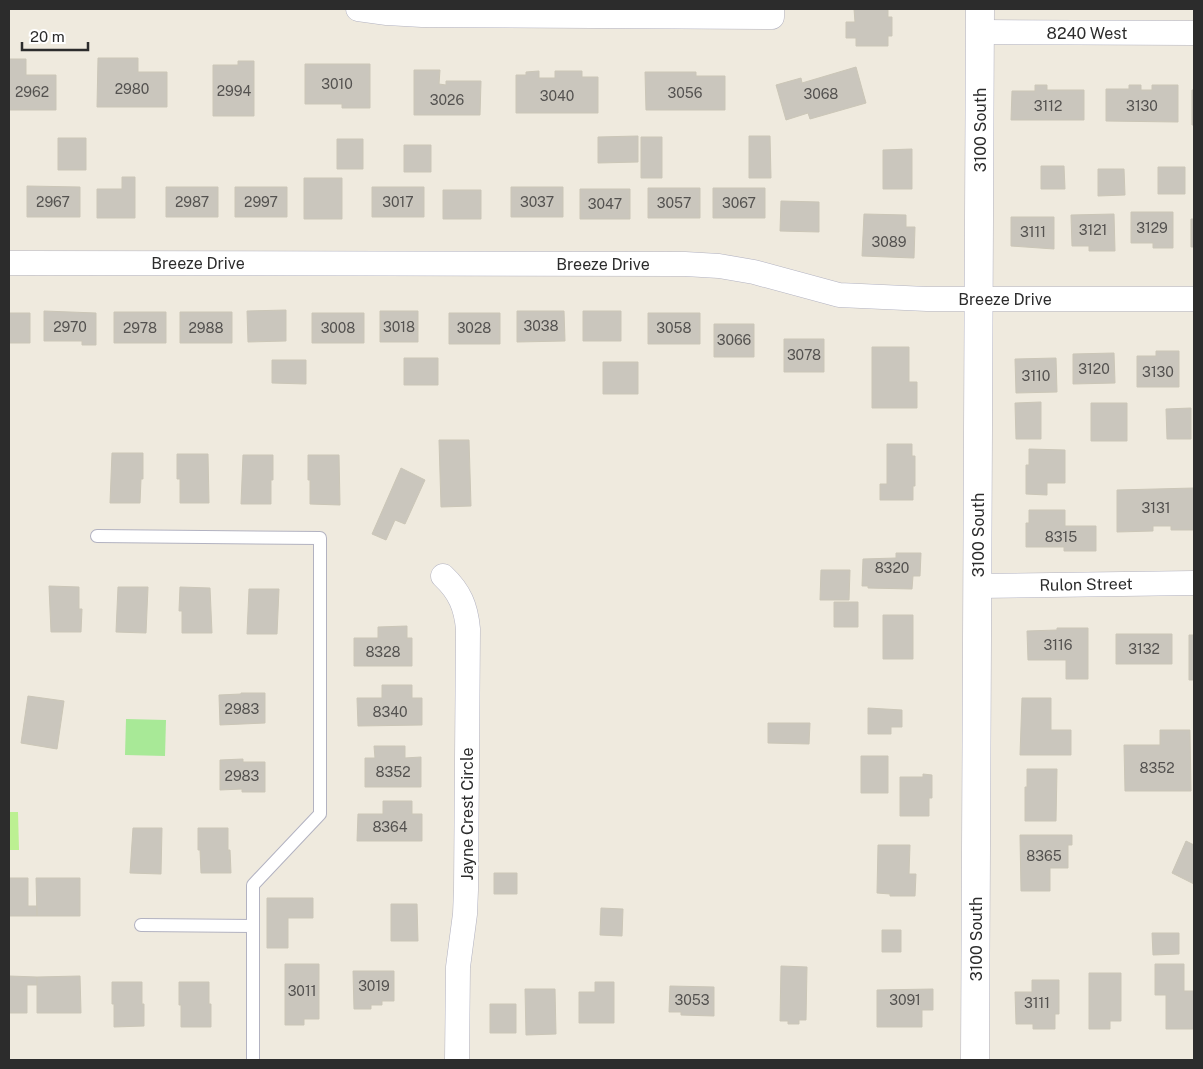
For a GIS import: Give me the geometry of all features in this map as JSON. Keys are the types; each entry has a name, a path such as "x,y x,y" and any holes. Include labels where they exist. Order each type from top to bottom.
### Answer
{"street":[{"path":"358,9 422,15 772,13"},
{"name":"8240 West","path":"980,20 1194,33"},
{"name":"3100 South","path":"975,1060 980,20"},
{"name":"Breeze Drive","path":"9,263 685,264 719,266 754,272 839,295 927,299 1194,299"},
{"name":"Jayne Crest Circle","path":"443,576 462,598 467,613 468,629 466,890 458,967 457,1060"},
{"name":"Rulon Street","path":"978,586 1194,583"}],"lane":[{"path":"97,536 320,538 320,814 253,885 253,1060"},
{"path":"140,925 253,926"}],"green space":[{"path":"126,719 166,720 165,756 125,755"},
{"path":"9,812 18,812 19,850 9,850"}],"building":[{"path":"854,9 888,9 888,17 892,17 892,36 888,36 888,46 856,46 856,38 846,38 846,22 855,22"},
{"path":"98,58 138,58 138,72 167,72 167,107 97,107"},
{"path":"9,59 26,59 26,75 56,75 56,110 9,110"},
{"path":"238,61 254,61 254,116 213,116 213,65 238,65"},
{"path":"305,64 370,64 370,108 342,108 342,104 305,104"},
{"path":"856,67 866,103 810,119 808,113 786,120 776,85 801,78 802,83"},
{"path":"414,70 440,70 439,84 446,85 446,81 481,81 480,115 414,115"},
{"path":"539,71 539,78 555,78 555,71 582,71 582,77 598,77 598,113 516,113 516,75 526,75 526,72"},
{"path":"645,72 696,72 696,76 725,76 725,110 646,110"},
{"path":"1035,85 1047,85 1047,90 1084,90 1084,120 1011,120 1012,91 1035,91"},
{"path":"1129,85 1141,85 1141,90 1152,90 1152,85 1178,85 1178,122 1106,121 1106,89 1129,89"},
{"path":"1192,90 1194,90 1194,125 1192,125"},
{"path":"638,136 638,162 598,163 598,137"},
{"path":"749,136 770,136 771,178 749,178"},
{"path":"641,137 662,137 662,178 641,178"},
{"path":"58,138 86,138 86,170 58,170"},
{"path":"337,139 363,139 363,169 337,169"},
{"path":"404,145 431,145 431,172 404,172"},
{"path":"912,149 912,189 883,189 883,150"},
{"path":"1041,166 1064,166 1065,189 1041,189"},
{"path":"1158,167 1185,167 1185,194 1158,194"},
{"path":"1098,169 1124,169 1125,195 1098,196"},
{"path":"122,177 135,177 135,218 97,218 97,189 122,189"},
{"path":"304,178 342,178 342,219 304,219"},
{"path":"27,186 80,187 80,217 27,217"},
{"path":"166,187 218,187 218,217 166,217"},
{"path":"235,187 287,187 287,217 235,217"},
{"path":"372,187 424,187 424,217 372,217"},
{"path":"511,187 563,187 563,217 511,217"},
{"path":"648,188 700,188 700,218 648,218"},
{"path":"713,188 765,188 765,218 713,218"},
{"path":"580,189 630,189 630,219 580,219"},
{"path":"443,190 481,190 481,219 443,219"},
{"path":"781,201 819,202 819,232 780,231"},
{"path":"1131,212 1173,212 1173,248 1153,248 1153,243 1131,243"},
{"path":"864,214 906,215 906,227 915,227 914,258 862,256"},
{"path":"1114,214 1115,251 1089,251 1089,246 1072,246 1071,215"},
{"path":"1011,217 1054,217 1054,249 1011,246"},
{"path":"1191,219 1194,219 1194,247 1191,247"},
{"path":"286,310 286,341 248,342 247,311"},
{"path":"44,311 96,313 96,345 82,345 82,341 44,341"},
{"path":"380,311 418,311 418,342 380,342"},
{"path":"517,311 564,311 565,341 517,342"},
{"path":"583,311 621,311 621,341 583,341"},
{"path":"114,312 166,312 166,343 114,343"},
{"path":"180,312 232,312 232,343 180,343"},
{"path":"9,313 30,313 30,343 9,343"},
{"path":"312,313 364,313 364,343 312,343"},
{"path":"449,313 500,313 500,344 449,344"},
{"path":"648,313 700,313 700,344 648,344"},
{"path":"714,324 754,324 754,357 714,357"},
{"path":"784,339 824,339 824,372 784,372"},
{"path":"872,347 909,347 909,382 917,382 917,408 872,408"},
{"path":"1156,351 1179,351 1179,387 1137,387 1137,356 1156,356"},
{"path":"1114,353 1115,383 1073,384 1073,354"},
{"path":"404,358 438,358 438,385 404,385"},
{"path":"1056,358 1057,392 1016,393 1015,359"},
{"path":"272,360 306,360 306,384 272,383"},
{"path":"603,362 638,362 638,394 603,394"},
{"path":"1041,402 1041,439 1016,439 1015,403"},
{"path":"1091,403 1127,403 1127,441 1091,441"},
{"path":"1191,408 1191,439 1167,439 1166,409"},
{"path":"439,440 469,440 471,506 441,507"},
{"path":"887,444 912,444 912,456 915,456 913,500 880,500 880,484 887,484"},
{"path":"1029,449 1065,450 1065,483 1047,483 1047,495 1026,494 1026,465 1029,465"},
{"path":"112,453 143,453 143,479 141,479 140,503 110,503"},
{"path":"177,454 208,454 209,503 180,503 180,479 177,479"},
{"path":"243,455 273,455 271,504 241,504"},
{"path":"308,455 339,455 340,505 310,504"},
{"path":"401,468 425,480 405,524 395,520 386,540 372,534"},
{"path":"1194,488 1194,530 1171,530 1171,526 1153,526 1153,531 1117,532 1117,490"},
{"path":"1029,510 1065,510 1065,526 1096,526 1096,551 1064,551 1064,547 1026,547 1026,523 1029,523"},
{"path":"896,553 921,553 920,576 913,576 912,589 868,588 868,586 862,586 863,559 896,558"},
{"path":"821,570 850,570 849,600 820,600"},
{"path":"49,586 79,587 79,609 82,609 81,632 51,632"},
{"path":"118,587 148,587 146,633 116,632"},
{"path":"180,587 210,588 212,633 182,633 182,611 179,611"},
{"path":"249,589 279,589 277,634 247,634"},
{"path":"834,602 858,602 858,627 834,627"},
{"path":"883,615 913,615 913,659 883,659"},
{"path":"407,626 407,638 412,638 412,666 354,666 354,638 378,638 378,627"},
{"path":"1057,628 1088,628 1088,679 1066,679 1066,660 1028,660 1027,631 1057,630"},
{"path":"1116,634 1172,634 1172,664 1116,664"},
{"path":"1189,635 1194,635 1194,680 1189,680"},
{"path":"382,685 412,685 412,698 422,698 422,725 358,726 357,698 382,698"},
{"path":"265,693 265,723 220,725 219,695"},
{"path":"28,696 64,701 57,749 21,743"},
{"path":"1022,698 1051,698 1051,730 1071,730 1071,755 1020,755"},
{"path":"868,708 902,710 902,727 891,727 891,734 868,734"},
{"path":"768,723 810,723 809,744 768,743"},
{"path":"1160,730 1190,730 1191,791 1125,791 1124,745 1160,745"},
{"path":"374,746 405,746 405,758 421,757 421,787 365,787 365,758 375,758"},
{"path":"861,756 888,756 888,793 861,793"},
{"path":"243,759 243,762 265,762 265,792 242,792 242,789 220,790 220,760"},
{"path":"1027,769 1057,769 1056,821 1025,821"},
{"path":"923,774 932,775 932,798 929,798 929,816 900,816 900,777 923,777"},
{"path":"383,801 412,801 412,814 422,814 422,841 357,841 358,814 383,814"},
{"path":"133,828 162,828 161,874 130,873"},
{"path":"198,828 228,828 231,873 201,873"},
{"path":"1020,835 1072,835 1072,845 1068,845 1068,868 1050,868 1050,891 1021,891"},
{"path":"1186,841 1194,845 1194,884 1172,873"},
{"path":"878,845 910,845 909,874 916,874 915,896 890,896 890,894 877,893"},
{"path":"494,873 517,873 517,894 494,894"},
{"path":"9,878 28,878 28,906 37,906 37,916 9,916"},
{"path":"36,878 80,878 80,916 37,916"},
{"path":"267,898 313,898 313,918 288,918 288,948 267,948"},
{"path":"391,904 417,904 418,941 391,941"},
{"path":"601,908 623,909 622,936 600,935"},
{"path":"882,930 901,930 901,952 882,952"},
{"path":"1152,933 1179,933 1179,954 1153,955"},
{"path":"285,964 319,964 319,1019 304,1019 304,1025 285,1025"},
{"path":"1155,964 1184,964 1184,991 1194,991 1194,1029 1166,1029 1166,995 1155,995"},
{"path":"781,966 807,967 806,1020 799,1020 799,1024 788,1024 788,1021 780,1021"},
{"path":"353,971 394,971 394,1001 382,1001 382,1005 371,1005 371,1009 354,1009"},
{"path":"1089,973 1121,973 1121,1021 1110,1021 1110,1029 1089,1029"},
{"path":"9,976 37,977 37,985 27,985 27,1013 9,1013"},
{"path":"80,976 81,1013 37,1013 37,977"},
{"path":"1032,980 1059,980 1059,1014 1055,1014 1055,1029 1033,1029 1033,1024 1016,1024 1015,992 1032,992"},
{"path":"112,982 142,982 144,1026 114,1027"},
{"path":"179,982 209,982 211,1027 181,1027"},
{"path":"595,982 614,982 614,1023 579,1023 579,992 595,992"},
{"path":"670,986 714,987 714,1016 681,1015 681,1012 669,1012"},
{"path":"525,989 555,989 556,1034 526,1035"},
{"path":"933,989 933,1010 922,1010 922,1027 877,1027 877,990"},
{"path":"490,1004 516,1004 516,1033 490,1033"}]}
